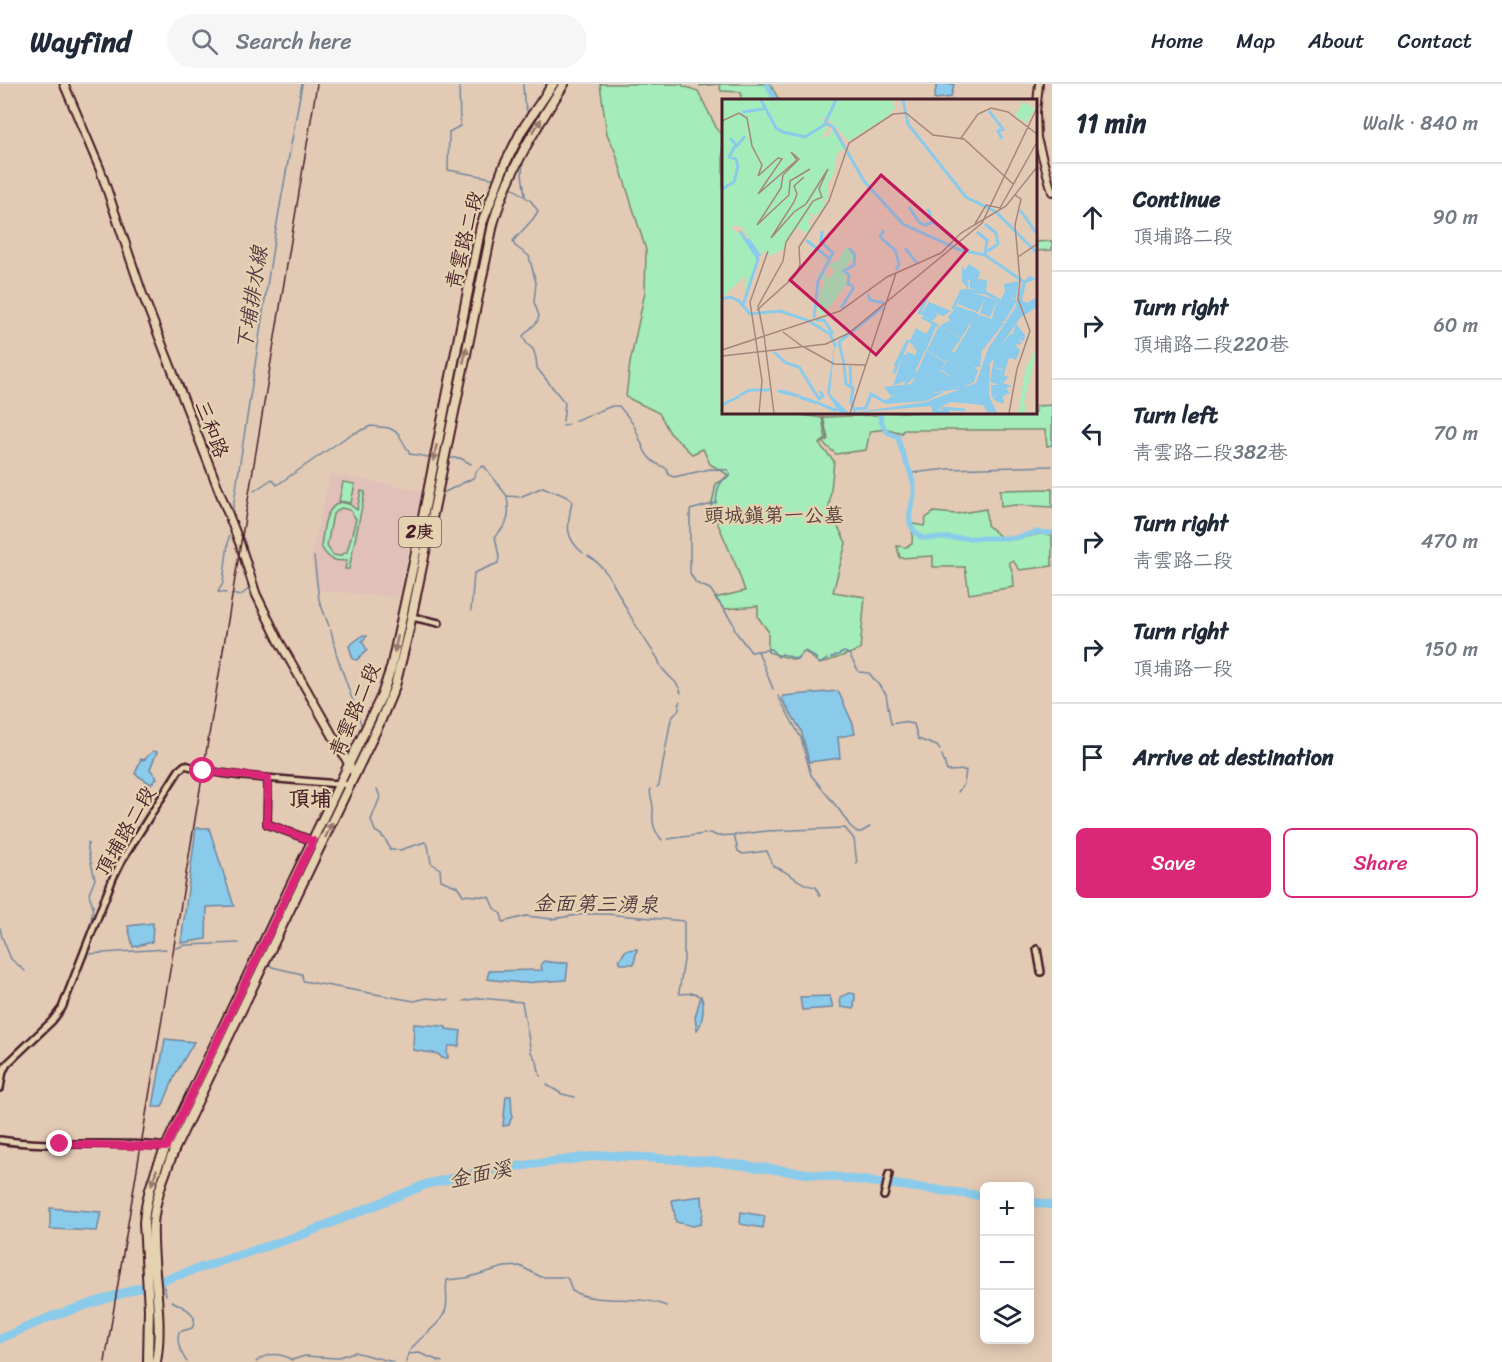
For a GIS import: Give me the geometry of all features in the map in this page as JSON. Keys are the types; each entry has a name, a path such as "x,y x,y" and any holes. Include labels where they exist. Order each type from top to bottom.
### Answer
{"main road":[{"name":"三和路","path":"64,84 100,169 145,301 240,544 256,594 279,641 356,775"},
{"name":"青雲路二段","path":"151,1270 155,1207 175,1148 356,775 395,686 412,616 416,557 481,226 495,185 522,130 553,84"},
{"name":"青雲路二段","path":"151,1270 144,1223 153,1178 382,695 391,668 492,224 512,171 534,130 564,84"},
{"name":"2庚","path":"151,1270 157,1298 156,1362"},
{"name":"2庚","path":"148,1362 151,1270"}],"street":[{"path":"1036,99 1039,84"},
{"path":"1037,138 1052,192"},
{"path":"412,616 439,622"},
{"name":"頂埔路二段","path":"0,1088 3,1071 7,1064 52,1021 62,1008 113,878 178,770 185,765 206,771 351,785"},
{"path":"268,778 267,824 313,841"},
{"path":"1037,949 1041,972"},
{"path":"0,1140 30,1144 175,1148"},
{"path":"884,1197 889,1174"}],"shaded area":[{"path":"330,474 422,491 398,597 317,590 311,559"}],"green space":[{"name":"頭城鎮第一公墓","path":"600,84 682,84 698,91 718,131 722,134 722,414 797,414 822,418 826,439 819,444 834,461 829,508 846,543 833,592 865,597 860,650 820,664 804,651 795,660 768,652 768,631 758,617 758,606 724,609 715,598 745,591 711,508 716,484 730,476 710,464 703,449 692,454 670,433 659,413 626,397 630,363 645,292 646,250 615,151 607,134"},
{"path":"719,84 770,84 778,99 741,99 741,92 721,91"},
{"path":"1052,241 1052,250 1037,251 1037,242"},
{"path":"1052,405 1052,445 1047,446 1045,430 903,430 902,433 888,429 870,431 866,450 836,454 823,443 828,439 823,417 879,414 1037,414 1037,406"},
{"path":"343,482 355,484 351,503 339,501"},
{"path":"1052,489 1052,507 1015,505 1001,507 1000,490"},
{"path":"361,491 365,492 349,569 345,569 347,560 331,559 321,546 324,527 330,510 340,502 349,504 357,510","holes":["341,508 350,510 356,519 347,552 339,556 333,555 327,546 333,514"]},
{"path":"986,509 987,525 1003,539 1017,539 1039,534 1052,535 1052,566 1020,570 1013,561 1009,562 1014,587 969,594 965,567 933,567 933,556 900,558 897,546 906,547 912,544 913,524 924,526 926,518 934,512 956,514"}],"water":[{"path":"937,84 954,84 951,97 934,98"},
{"path":"363,635 367,636 362,641 367,650 357,660 353,659 349,646"},
{"path":"838,691 853,724 855,734 838,737 840,758 809,762 801,730 782,699 783,696"},
{"path":"153,751 157,752 150,769 157,778 151,784 135,774 141,759 144,760"},
{"path":"196,828 209,828 234,906 207,907 206,939 181,943"},
{"path":"153,923 152,942 133,947 128,926"},
{"path":"637,949 634,964 621,964 619,960 626,950"},
{"path":"544,961 568,963 566,980 522,983 487,979 489,971 542,970 541,964"},
{"path":"850,993 855,994 854,1009 841,1007 840,997"},
{"path":"701,996 703,1013 697,1030 695,1017"},
{"path":"830,996 833,1008 802,1010 800,997"},
{"path":"414,1024 442,1026 446,1029 461,1031 459,1046 449,1046 448,1058 413,1050"},
{"path":"165,1039 194,1042 176,1073 162,1107 153,1107"},
{"path":"506,1096 511,1096 512,1116 509,1125 503,1126"},
{"path":"702,1196 701,1224 693,1226 676,1222 672,1200"},
{"path":"50,1208 101,1212 97,1231 50,1229"},
{"path":"741,1212 765,1216 763,1228 740,1224"}],"waterway":[{"name":"下埔排水線","path":"232,515 275,234 302,84"},
{"path":"459,84 460,126 449,132 448,170 497,179"},
{"path":"523,84 524,101 528,114"},
{"path":"767,84 774,99"},
{"path":"525,195 523,161 530,150"},
{"path":"509,185 531,201 538,211 513,241 515,246 529,256 536,283 534,302 539,316 537,322 523,336 533,349 537,368 565,403 563,421"},
{"path":"574,421 612,406 619,406 634,426 648,456 652,461 666,468 669,475 674,477 710,469 728,470 730,474 719,486 716,503 690,510 690,573 696,583 710,589 733,623 735,631 751,652 771,649 778,657 782,654 797,659 805,651 816,658 818,663 827,659"},
{"path":"879,414 884,428 898,436 911,473 914,496 910,523 913,530 922,538 1015,538 1038,532 1052,533"},
{"path":"563,426 568,424"},
{"path":"254,491 272,479 277,485 348,436 371,426 389,428 398,433 410,454 428,457"},
{"path":"449,458 460,458 471,464"},
{"path":"479,468 484,466 507,496 520,497 543,487 572,501 568,529 572,541 583,553"},
{"path":"911,473 948,469 1052,466"},
{"path":"441,494 473,478 478,469"},
{"path":"471,611 474,573 498,563 495,536 507,519 507,497"},
{"name":"下埔排水線","path":"226,593 218,592 223,583 229,536"},
{"path":"588,556 606,572 661,667 676,682 681,693"},
{"name":"金面第三湧泉","path":"314,557 319,600 329,626"},
{"name":"下埔排水線","path":"232,594 240,596 250,588"},
{"name":"金面第三湧泉","path":"331,630 336,653 362,727"},
{"path":"758,651 773,689"},
{"path":"831,658 844,652 849,654 859,672 869,673 886,694 891,724 902,722 914,724 918,739 937,746 940,750"},
{"path":"778,696 801,738 811,775 850,826 857,832 870,827"},
{"path":"657,787 671,719 679,709 680,701"},
{"path":"942,755 947,771 966,770 964,784 958,792"},
{"name":"金面第三湧泉","path":"377,789 380,797 371,820 375,831 385,839 390,850 400,850 425,842 428,845 431,863 440,869 441,880 458,887 463,895 489,897 494,908 501,914 503,922 526,916 552,919 585,914 684,921 684,960 679,992 680,994 695,993 700,997"},
{"path":"651,789 653,824 662,840"},
{"path":"734,835 767,831 845,828 854,839 857,864"},
{"path":"668,839 711,833 717,836 734,835 738,851 743,854 767,851 773,866 804,884 816,887 820,896"},
{"path":"88,842 95,879 89,894 93,906 91,921"},
{"path":"0,928 11,959 25,971"},
{"path":"176,948 186,945 239,943"},
{"path":"87,954 166,949"},
{"path":"269,964 272,967 302,974 303,981 414,1001 427,998 449,1000"},
{"path":"464,1001 480,998 522,1002 531,1052 537,1062 540,1076"},
{"path":"547,1085 562,1094 575,1097"},
{"name":"金面溪","path":"0,1339 50,1317 304,1234 427,1184 489,1170 603,1155 717,1162 980,1195"},
{"name":"金面溪","path":"1034,1203 1052,1205"},
{"path":"408,1354 444,1315 447,1305 447,1280 466,1278 504,1267 520,1266 541,1277 565,1277 572,1291 595,1298 643,1300 666,1306"},
{"path":"162,1279 166,1295"},
{"path":"172,1301 189,1311 194,1318 192,1328 179,1332 178,1336 180,1348 187,1362"},
{"path":"256,1362 264,1356 273,1355 292,1360 305,1356 336,1358 354,1352 393,1362"},
{"path":"406,1362 408,1354 419,1353 442,1362"}],"railway":[{"path":"105,1362 317,84"}],"district":[{"name":"頂埔","path":"310,798"}],"route":[{"path":"60,1144 166,1147 313,841 267,824 268,778 203,771"}]}
